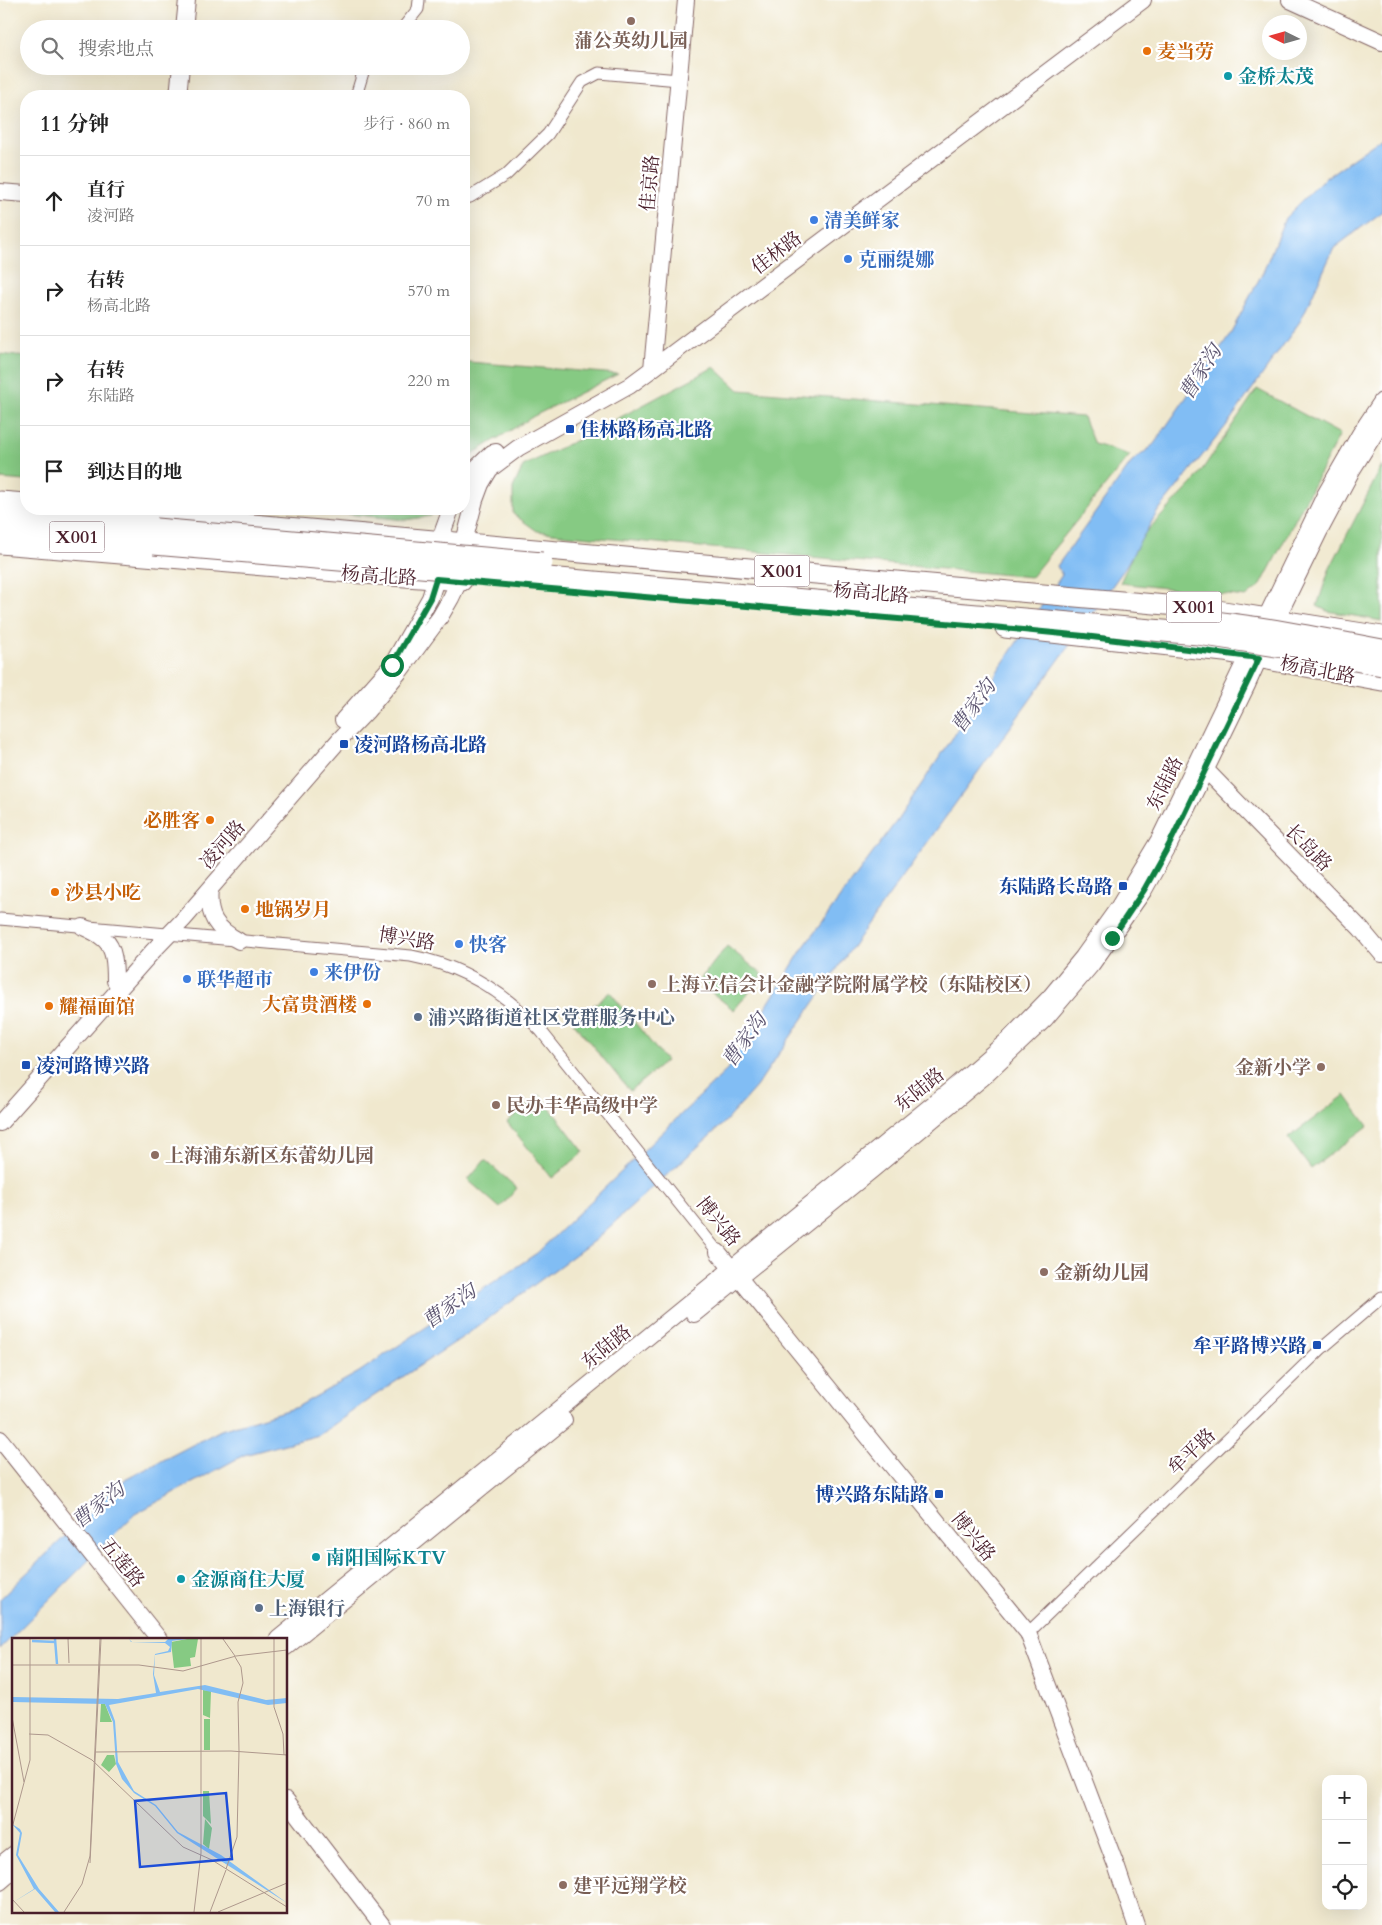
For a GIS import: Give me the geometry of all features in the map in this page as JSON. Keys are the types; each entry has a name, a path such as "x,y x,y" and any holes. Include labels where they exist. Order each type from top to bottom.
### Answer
{"highway":[{"name":"杨高北路","path":"0,514 155,537 1198,634 1283,647 1382,666"},
{"name":"杨高北路","path":"0,530 155,537 1226,623 1382,650"}],"main road":[{"path":"0,501 20,503"},
{"name":"杨高北路","path":"152,515 1211,609 1272,617 1382,636"},
{"name":"杨高北路","path":"0,544 349,574 436,579 1084,636 1253,657 1382,681"}],"street":[{"path":"185,20 187,0"},
{"path":"409,20 418,8 419,0"},
{"name":"佳京路","path":"656,366 686,0"},
{"name":"佳京路","path":"656,366 693,0"},
{"name":"佳林路","path":"459,581 468,526 481,484 490,469 518,448 629,386 1143,0"},
{"path":"1290,0 1382,42"},
{"path":"470,197 506,176 548,134 582,82 599,73 679,80"},
{"path":"179,90 180,75"},
{"path":"358,90 362,75"},
{"path":"0,192 20,194"},
{"name":"东陆路","path":"279,1638 987,1074 1059,1005 1112,938 1144,890 1169,845 1206,770 1253,657 1325,496 1360,434 1382,401"},
{"name":"东陆路","path":"1272,617 1335,501 1382,422"},
{"name":"佳林路","path":"470,475 492,453 518,448"},
{"path":"436,579 448,515"},
{"name":"凌河路","path":"0,1123 392,665 430,598 436,579"},
{"name":"凌河路","path":"0,1112 116,981 210,889 400,671 440,617 459,581"},
{"name":"东陆路","path":"288,1645 735,1273 980,1065 1023,1026 1063,982 1102,932 1147,862 1236,683 1253,657"},
{"name":"长岛路","path":"1206,770 1361,929 1382,954"},
{"path":"210,889 209,900 214,920 223,933 239,941"},
{"name":"博兴路","path":"0,919 411,956 434,961 471,975 504,996 532,1021 1028,1633 1117,1868 1136,1925"},
{"path":"83,926 104,939 111,948 116,981"},
{"name":"牟平路","path":"1028,1633 1321,1350 1382,1297"},
{"name":"五莲路","path":"0,1439 57,1519 102,1576 145,1638"},
{"name":"五莲路","path":"0,1456 57,1519"},
{"name":"五莲路","path":"102,1576 158,1638"},
{"path":"288,1803 382,1925"},
{"path":"0,1865 12,1856"},
{"path":"0,1882 12,1872"}],"green space":[{"path":"0,354 20,356 20,481 0,479"},
{"path":"470,362 618,374 534,416 470,455"},
{"path":"714,367 739,390 1083,417 1094,444 1130,455 1031,577 569,535 537,531 513,514 513,488 523,466 587,435"},
{"path":"1257,389 1340,434 1261,585 1246,597 1120,583 1140,538 1193,483"},
{"path":"1382,466 1382,621 1327,611 1317,606 1329,570"},
{"path":"358,515 431,515 405,520"},
{"path":"727,946 763,975 734,1010 698,982"},
{"path":"610,992 666,1061 630,1091 573,1022"},
{"path":"540,1095 584,1152 552,1178 507,1122"},
{"path":"1345,1095 1368,1126 1311,1169 1288,1138"},
{"path":"485,1160 517,1188 500,1208 468,1180"}],"water":[{"name":"曹家沟","path":"1382,138 1382,212 1334,248 1301,320 1226,426 1158,511 1123,571 857,940 756,1087 723,1124 595,1240 466,1335 319,1435 244,1455 135,1514 0,1649 0,1599 121,1482 221,1430 297,1407 359,1372 537,1253 726,1071 803,948 898,819 1062,575 1057,566 1131,463 1154,444 1230,334 1264,270 1285,218 1324,179"}],"place":[{"name":"蒲公英幼儿园","path":"631,21"},
{"name":"麦当劳","path":"1147,51"},
{"name":"金桥太茂","path":"1228,76"},
{"name":"清美鲜家","path":"814,220"},
{"name":"克丽缇娜","path":"848,259"},
{"name":"佳林路杨高北路","path":"570,429"},
{"name":"凌河路杨高北路","path":"344,744"},
{"name":"必胜客","path":"210,820"},
{"name":"东陆路长岛路","path":"1123,886"},
{"name":"沙县小吃","path":"55,892"},
{"name":"地锅岁月","path":"245,909"},
{"name":"快客","path":"459,944"},
{"name":"来伊份","path":"314,972"},
{"name":"联华超市","path":"187,979"},
{"name":"上海立信会计金融学院附属学校（东陆校区）","path":"652,984"},
{"name":"大富贵酒楼","path":"367,1004"},
{"name":"耀福面馆","path":"49,1006"},
{"name":"浦兴路街道社区党群服务中心","path":"418,1017"},
{"name":"凌河路博兴路","path":"26,1065"},
{"name":"金新小学","path":"1321,1067"},
{"name":"民办丰华高级中学","path":"496,1105"},
{"name":"上海浦东新区东蕾幼儿园","path":"155,1155"},
{"name":"金新幼儿园","path":"1044,1272"},
{"name":"牟平路博兴路","path":"1317,1345"},
{"name":"博兴路东陆路","path":"939,1494"},
{"name":"南阳国际KTV","path":"316,1557"},
{"name":"金源商住大厦","path":"181,1579"},
{"name":"上海银行","path":"259,1608"},
{"name":"建平远翔学校","path":"563,1885"}],"route":[{"path":"392,665 430,598 436,579 1003,628 1224,652 1259,658 1248,685 1169,845 1144,890 1112,938"}]}
